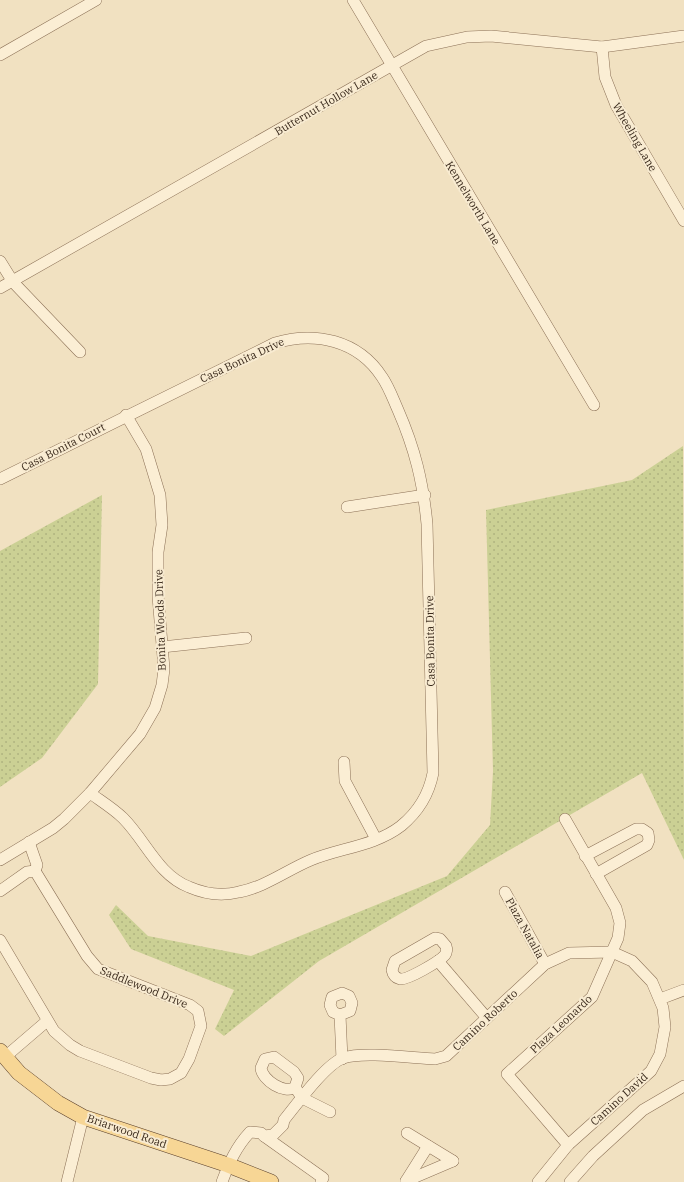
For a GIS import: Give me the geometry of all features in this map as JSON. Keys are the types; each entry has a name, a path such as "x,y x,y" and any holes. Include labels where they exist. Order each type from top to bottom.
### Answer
{"main road":[{"name":"Briarwood Road","path":"2,1054 19,1073 48,1096 83,1116 228,1165 271,1182"}],"street":[{"path":"0,55 96,0"},
{"name":"Kennelworth Lane","path":"353,0 594,405"},
{"name":"Butternut Hollow Lane","path":"0,288 13,282 426,46 467,37 491,36 602,46 684,36"},
{"name":"Wheeling Lane","path":"602,46 605,77 616,105 684,221"},
{"path":"0,261 13,282 80,352"},
{"name":"Casa Bonita Drive","path":"90,792 123,818 166,873 187,887 206,892 228,894 250,890 312,860 376,839 398,828 416,811 427,792 433,773 425,495 419,467 410,438 383,378 361,354 330,340 308,337 275,342 126,415"},
{"name":"Casa Bonita Court","path":"0,479 126,415"},
{"name":"Bonita Woods Drive","path":"0,860 64,819 90,792 140,734 155,708 162,685 164,669 158,596 158,552 162,525 160,495 146,449 126,415"},
{"path":"347,508 425,495"},
{"path":"162,647 246,638"},
{"path":"344,762 345,781 376,839"},
{"name":"Plaza Leonardo","path":"565,819 618,915 618,938 592,997 507,1074 568,1145"},
{"path":"586,856 636,829 644,830 648,833 649,840 647,845 596,874"},
{"path":"0,891 27,872 36,871 37,865 29,842"},
{"name":"Saddlewood Drive","path":"0,940 47,1020 60,1037 80,1051 161,1080 175,1077 185,1068 201,1026 198,1010 190,1005 98,969 87,956 36,871"},
{"name":"Plaza Natalia","path":"505,892 545,964"},
{"path":"436,938 444,941 446,946 444,956 438,961 404,979 398,978 392,970 395,961 436,938"},
{"name":"Camino Roberto","path":"228,1165 239,1144 250,1132 261,1133 264,1136 273,1135 284,1125 284,1120 302,1098 329,1067 342,1058 356,1055 435,1059 446,1056 486,1017 545,964 569,954 612,952"},
{"name":"Camino David","path":"538,1182 568,1145 651,1071 660,1054 664,1036 665,1017 660,999 652,982 640,967 632,961 612,952"},
{"path":"438,961 486,1017"},
{"path":"660,999 684,990"},
{"path":"340,1015 342,1058"},
{"path":"2,1054 47,1020"},
{"path":"570,1182 593,1156 643,1110 684,1086"},
{"path":"295,1087 302,1098 330,1112"},
{"path":"67,1182 83,1116"},
{"path":"406,1181 453,1161 407,1133"},
{"path":"264,1136 323,1178 321,1182"},
{"path":"406,1181 428,1146"},
{"path":"222,1182 228,1165"}],"green space":[{"path":"683,446 684,860 642,773 319,961 224,1036 215,1029 234,990 131,949 109,915 116,905 148,936 251,956 447,876 490,825 493,771 486,510 632,480"},
{"path":"102,495 98,684 42,758 0,787 0,551"}]}
